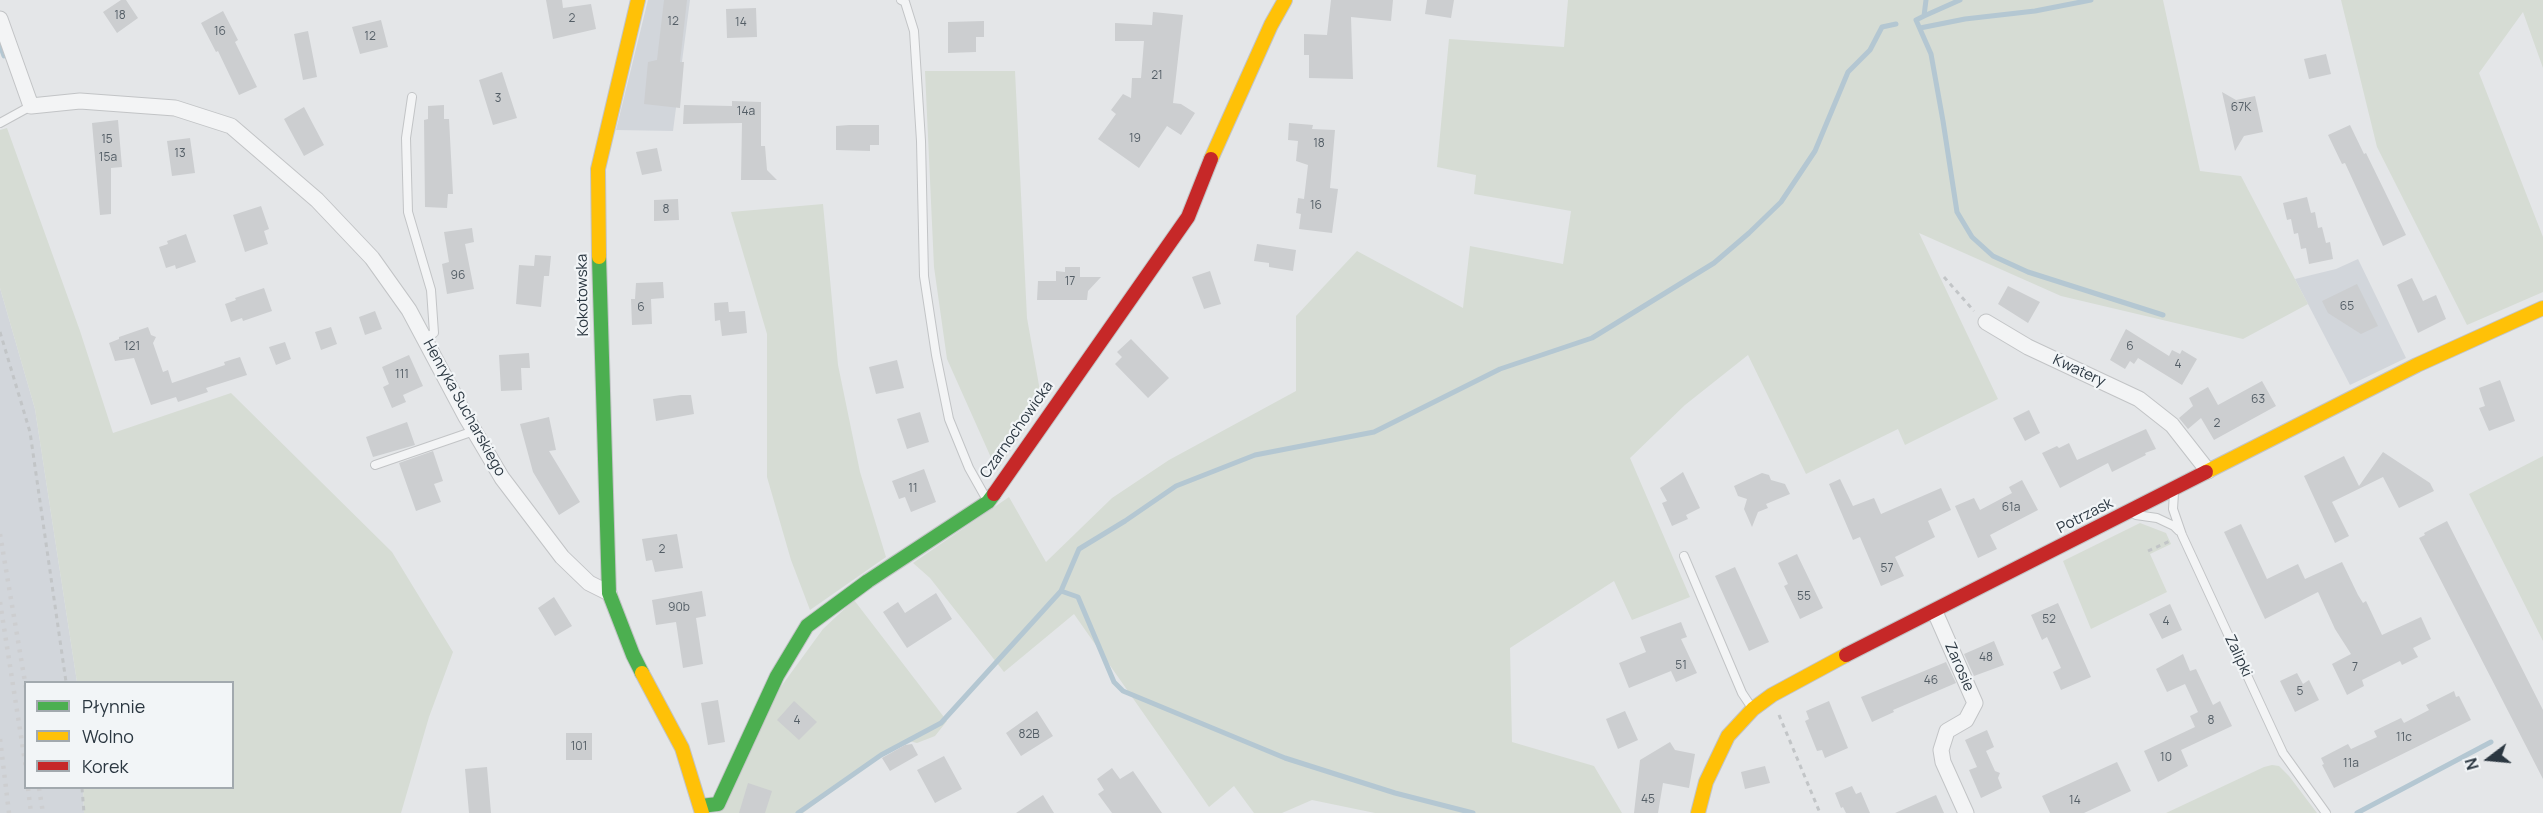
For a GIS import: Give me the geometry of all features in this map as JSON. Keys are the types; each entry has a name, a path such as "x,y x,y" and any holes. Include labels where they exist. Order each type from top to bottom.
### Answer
{"street":[{"name":"Kokotowska","path":"609,593 599,296 598,170 622,59 638,0"},
{"name":"Czarnochowicka","path":"702,810 718,804 777,676 807,626 868,581 988,502 1188,218 1199,186 1271,25 1285,0"},
{"path":"0,19 31,106"},
{"name":"Henryka Sucharskiego","path":"31,106 80,101 175,108 231,126 317,200 372,258 409,310 502,478 562,557 589,584 609,593"},
{"name":"Potrzask","path":"1698,813 1706,782 1728,736 1753,709 1772,695 1838,659 1935,612 2417,365 2543,308"},
{"name":"Kwatery","path":"1986,322 2028,347 2139,399 2172,425 2208,471"},
{"path":"609,593 633,655 682,748 702,810"},
{"name":"Zarosie","path":"1935,612 1975,703 1966,720 1947,731 1941,750 1943,762 1966,813"}],"lane":[{"path":"901,0 905,2 914,31 921,141 924,276 936,355 949,419 969,468 988,502"},
{"path":"412,97 406,138 408,212 431,290 434,333 425,338"},
{"path":"0,123 31,106"},
{"path":"375,465 474,431"},
{"name":"Zalipki","path":"2175,489 2173,509 2182,535 2283,753 2326,813"},
{"path":"2121,516 2139,514 2157,519 2174,526 2182,535"},
{"path":"1684,556 1742,693 1753,709"}],"path":[{"path":"1944,277 1963,302 1986,322"},
{"path":"0,332 30,432 66,681"},
{"path":"2148,551 2182,535"},
{"path":"1777,708 1820,813"},
{"path":"82,789 84,813"}],"shaded area":[{"path":"648,0 690,0 673,131 616,130"},
{"path":"1568,0 2163,0 2200,171 2241,176 2308,304 2243,339 2061,296 1919,233 1998,399 1905,445 1898,429 1806,474 1748,355 1685,405 1630,458 1690,597 1632,620 1614,581 1510,648 1512,742 1594,766 1622,813 1375,813 1312,800 1282,813 1254,813 1234,786 1209,807 1074,614 1004,672 930,578 913,563 1009,497 1046,562 1112,498 1169,460 1296,391 1296,316 1357,251 1463,308 1470,246 1563,264 1571,211 1474,194 1476,175 1437,167 1449,39 1564,47"},
{"path":"2341,0 2543,0 2543,68 2523,12 2479,73 2543,237 2543,292 2467,325 2377,147"},
{"path":"925,71 1015,71 1027,318 1042,402 997,471 947,359 934,267"},
{"path":"7,128 80,331 113,433 231,393 392,552 453,652 429,717 401,813 84,813 83,789 234,789 234,681 77,681 35,409 0,288 0,130"},
{"path":"823,204 838,365 860,472 886,557 810,610 791,560 767,477 767,334 731,212"},
{"path":"2358,259 2406,358 2350,385 2295,279 2336,269"},
{"path":"0,288 35,409 77,681 24,681 24,789 83,789 84,813 0,813"},
{"path":"2543,456 2543,641 2469,494"},
{"path":"2140,523 2166,533 2171,544 2150,554 2167,592 2091,629 2063,561"},
{"path":"854,600 947,721 935,736 917,743 909,741 864,768 803,813 717,813 780,688 823,629"},
{"path":"2279,766 2289,776 2317,813 2166,813 2264,767"}],"building":[{"path":"121,0 126,0 138,18 117,33 103,12"},
{"path":"546,0 562,0 563,8 591,4 596,29 553,39"},
{"path":"664,0 687,0 680,62 684,62 680,108 644,104 648,62 657,60"},
{"path":"1331,0 1393,0 1391,21 1351,17 1353,79 1309,78 1309,55 1304,55 1304,34 1327,35"},
{"path":"1427,0 1454,0 1451,18 1425,14"},
{"path":"756,8 757,37 727,38 726,9"},
{"path":"223,11 238,40 235,42 257,87 239,95 218,51 216,52 201,23"},
{"path":"1153,12 1183,15 1173,103 1181,104 1195,113 1181,135 1167,126 1139,168 1098,139 1116,114 1111,110 1123,94 1131,98 1132,78 1141,78 1144,41 1115,41 1115,23 1152,25"},
{"path":"381,20 388,47 360,54 352,27"},
{"path":"984,21 984,37 976,37 976,52 948,53 948,22"},
{"path":"308,31 317,77 303,80 294,34"},
{"path":"2326,54 2331,74 2309,79 2304,59"},
{"path":"502,72 517,118 493,125 479,80"},
{"path":"2222,92 2236,100 2255,96 2263,132 2244,136 2235,151"},
{"path":"732,101 761,102 761,146 765,146 767,170 777,180 741,180 742,123 683,124 684,105 732,106"},
{"path":"444,105 444,119 449,119 453,194 448,194 447,208 425,207 424,120 428,119 428,106"},
{"path":"304,107 324,145 304,156 284,119"},
{"path":"118,120 122,167 111,168 111,214 100,215 92,123"},
{"path":"1289,123 1313,125 1312,129 1335,130 1330,188 1338,189 1332,233 1299,229 1301,214 1296,213 1298,198 1304,199 1308,165 1296,161 1298,141 1288,140"},
{"path":"879,125 879,145 870,145 870,151 836,150 836,126"},
{"path":"2350,125 2406,235 2383,246 2345,163 2342,164 2328,135"},
{"path":"190,138 195,173 172,176 167,141"},
{"path":"657,148 662,171 642,175 636,152"},
{"path":"2307,197 2311,213 2315,212 2318,228 2322,227 2326,243 2330,242 2333,259 2309,264 2306,248 2301,249 2298,233 2294,234 2291,219 2287,220 2283,203"},
{"path":"678,199 679,220 654,221 654,200"},
{"path":"261,206 269,229 264,231 268,244 245,252 233,215"},
{"path":"472,228 474,242 465,244 474,289 447,294 442,264 449,262 444,232"},
{"path":"186,234 196,262 176,269 175,265 166,268 159,247 168,244 167,241"},
{"path":"1257,244 1296,250 1293,271 1269,267 1269,263 1254,261"},
{"path":"535,255 551,256 549,276 544,276 541,307 516,304 519,265 534,266"},
{"path":"1065,267 1080,267 1080,277 1101,277 1088,291 1087,300 1037,300 1038,281 1056,281 1056,271 1065,272"},
{"path":"1210,271 1221,304 1204,309 1192,277"},
{"path":"2412,278 2423,301 2436,295 2446,319 2418,333 2397,285"},
{"path":"663,282 664,298 651,299 652,324 632,325 631,299 635,299 636,283"},
{"path":"2357,284 2378,326 2361,334 2328,313 2322,301"},
{"path":"2008,286 2040,302 2028,323 1998,304"},
{"path":"264,288 272,311 243,321 242,318 231,322 225,304"},
{"path":"728,302 729,312 745,311 747,333 722,336 720,320 715,321 714,303"},
{"path":"375,311 382,329 365,335 359,317"},
{"path":"148,327 151,335 156,337 153,343 163,372 168,370 172,383 225,365 224,362 240,357 247,375 206,388 208,392 178,402 176,397 151,405 134,358 115,361 109,343"},
{"path":"331,327 337,344 321,350 315,332"},
{"path":"2126,329 2169,356 2172,350 2180,354 2182,350 2197,359 2182,385 2138,358 2134,364 2130,361 2125,369 2110,360"},
{"path":"1131,339 1169,378 1148,398 1115,364 1122,357 1117,352"},
{"path":"285,342 291,359 276,365 269,347"},
{"path":"529,353 530,368 521,368 522,390 501,391 499,355"},
{"path":"409,355 423,386 403,395 406,402 392,408 383,387 389,384 382,367"},
{"path":"897,360 904,388 876,394 869,367"},
{"path":"2500,380 2515,421 2489,431 2479,408 2485,406 2479,388"},
{"path":"2262,381 2276,406 2214,440 2201,418 2188,429 2179,418 2193,406 2189,398 2208,387 2218,405"},
{"path":"691,395 694,414 656,421 653,399"},
{"path":"2029,410 2040,433 2025,441 2013,418"},
{"path":"920,412 929,442 907,449 897,419"},
{"path":"549,417 556,450 549,451 580,502 559,515 533,472 520,424"},
{"path":"407,422 415,445 373,457 366,437"},
{"path":"2146,429 2156,449 2112,472 2108,463 2060,488 2042,453 2069,443 2077,460"},
{"path":"433,451 443,481 434,484 441,502 416,511 399,463"},
{"path":"2383,452 2430,483 2434,491 2399,508 2383,477 2332,502 2349,536 2335,543 2304,476 2344,456 2359,486"},
{"path":"924,469 936,502 911,512 905,497 899,499 892,481"},
{"path":"1683,472 1700,508 1686,515 1688,519 1672,526 1662,503 1667,501 1660,488"},
{"path":"1762,473 1769,475 1771,480 1785,484 1790,494 1766,504 1768,508 1758,512 1752,527 1744,509 1747,499 1738,496 1734,486"},
{"path":"1840,479 1853,506 1874,498 1881,514 1941,488 1951,510 1928,521 1935,537 1895,557 1904,576 1881,586 1860,537 1853,540 1829,484"},
{"path":"2022,480 2038,510 1990,535 1997,549 1978,558 1955,506 1974,498 1980,510 2012,493 2009,487"},
{"path":"2447,521 2543,710 2543,779 2419,538"},
{"path":"2241,524 2267,579 2298,564 2305,579 2342,562 2358,595 2363,603 2366,601 2382,635 2421,617 2431,639 2413,648 2418,657 2402,665 2400,661 2362,680 2364,686 2347,695 2332,664 2351,654 2335,629 2318,592 2265,619 2224,532"},
{"path":"677,534 683,568 655,572 652,560 646,561 642,539"},
{"path":"1797,554 1823,608 1800,619 1784,586 1788,584 1778,563"},
{"path":"1735,567 1769,642 1749,651 1715,576"},
{"path":"702,591 706,616 696,618 703,664 683,668 676,622 656,625 652,600"},
{"path":"936,593 952,619 907,648 883,612 898,602 905,613"},
{"path":"554,597 572,626 555,636 538,608"},
{"path":"2058,603 2091,677 2061,690 2053,672 2061,668 2047,637 2042,640 2031,615"},
{"path":"2170,604 2182,630 2162,639 2149,614"},
{"path":"1681,622 1687,637 1681,639 1697,673 1676,682 1671,671 1629,688 1619,663 1646,652 1640,637"},
{"path":"1994,641 2004,665 1974,676 1964,654"},
{"path":"2183,654 2190,671 2196,669 2213,705 2220,701 2232,726 2181,750 2188,766 2158,782 2144,751 2195,727 2190,716 2198,712 2185,684 2167,692 2156,669"},
{"path":"1946,662 1956,683 1893,710 1894,712 1872,722 1861,697"},
{"path":"2297,673 2303,684 2309,680 2319,700 2295,712 2280,681"},
{"path":"2454,691 2471,720 2334,788 2322,765 2324,764 2321,758 2348,744 2351,749 2377,737 2374,731 2401,718 2404,723 2429,710 2426,705"},
{"path":"718,700 725,742 708,745 701,703"},
{"path":"794,701 817,722 799,740 777,720"},
{"path":"1829,701 1848,748 1825,758 1822,750 1817,751 1805,721 1809,719 1806,711"},
{"path":"1037,711 1053,736 1021,756 1006,733"},
{"path":"1625,711 1638,740 1618,749 1606,719"},
{"path":"1987,730 1994,747 1986,751 1995,771 2000,773 1998,778 2002,788 1981,798 1969,770 1977,767 1965,740"},
{"path":"566,733 592,733 592,760 566,760"},
{"path":"1670,742 1675,750 1695,754 1689,788 1663,783 1658,813 1634,813 1640,760"},
{"path":"912,744 918,755 890,771 882,758 905,745"},
{"path":"944,756 962,789 935,803 917,770"},
{"path":"2117,762 2131,791 2084,813 2050,813 2042,796"},
{"path":"1765,766 1770,783 1745,789 1741,772"},
{"path":"487,767 491,813 469,813 465,769"},
{"path":"1112,768 1120,779 1133,771 1162,813 1112,813 1098,794 1104,790 1097,779"},
{"path":"748,783 772,791 765,813 739,813"},
{"path":"1852,786 1856,794 1861,792 1870,813 1846,813 1843,807 1841,808 1835,793"},
{"path":"1043,795 1054,813 1016,813"},
{"path":"1936,795 1944,813 1895,813"}],"waterway":[{"path":"1926,0 1924,16 1916,20 1931,54 1957,212 1972,237 1993,256 2028,272 2163,315"},
{"path":"1924,16 1960,0"},
{"path":"1920,28 1965,19 2035,11 2091,0"},
{"path":"798,813 881,755 941,723 1061,591 1079,549 1176,486 1255,455 1374,432 1500,369 1592,338 1714,263 1781,202 1815,151 1848,72 1870,50 1882,27 1896,24"},
{"path":"0,45 4,56"},
{"path":"1061,591 1078,597 1114,682 1123,691 1285,758 1395,793 1473,813"},
{"path":"2357,813 2491,742"}],"railway":[{"path":"0,534 25,681"},
{"path":"0,602 24,755"},
{"path":"0,739 9,813"},
{"path":"28,789 31,813"},
{"path":"39,789 43,813"}],"traffic: fast":[{"path":"599,257 609,593 642,673"},
{"path":"701,806 718,804 777,676 807,626 868,581 988,502 994,494"}],"traffic: slow":[{"path":"599,257 598,169 638,0"},
{"path":"1211,159 1271,25 1285,0"},
{"path":"2206,472 2417,365 2543,308"},
{"path":"1698,813 1706,782 1728,736 1753,709 1772,695 1846,655"},
{"path":"642,673 682,748 702,813"}],"traffic: jam":[{"path":"994,494 1188,217 1211,159"},
{"path":"1846,655 2206,472"}]}
